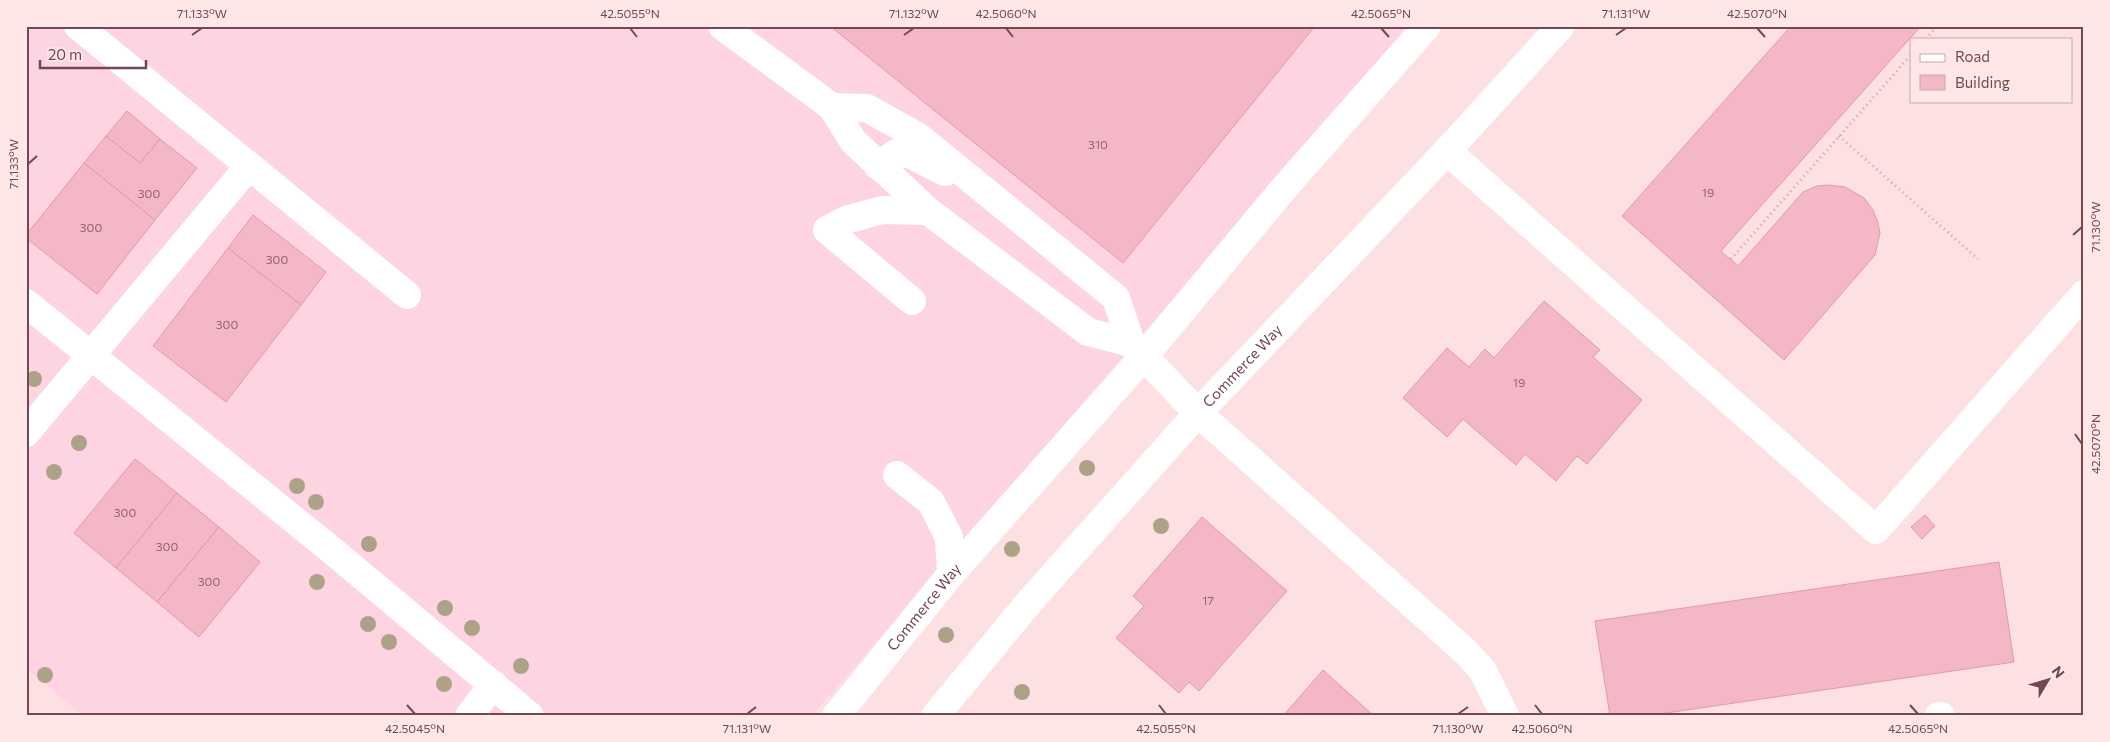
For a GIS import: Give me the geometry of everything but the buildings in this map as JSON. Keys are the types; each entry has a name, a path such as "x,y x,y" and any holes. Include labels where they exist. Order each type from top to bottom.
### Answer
{"street":[{"path":"78,26 407,295"},
{"path":"722,26 832,107 853,141 928,211 1088,332 1138,349"},
{"name":"Commerce Way","path":"836,716 1138,349 1285,187 1427,26"},
{"name":"Commerce Way","path":"935,716 1031,600 1198,413 1447,151 1561,26"},
{"path":"832,107 868,108 919,137 1116,298 1138,349 1198,413 1467,654 1482,671 1505,716"},
{"path":"1447,151 1876,530 2084,294"},
{"path":"878,166 896,154 909,154 989,193"},
{"path":"26,433 249,166"},
{"path":"912,301 827,230 846,220 882,210 928,211"},
{"path":"26,303 329,548 530,716"},
{"path":"897,474 931,502 948,537 951,574"},
{"path":"469,716 492,684"}],"path":[{"path":"1927,38 1937,26"},
{"path":"1731,259 1910,56"},
{"path":"1840,136 1978,259"}],"shaded area":[{"path":"26,26 1409,26 812,716 84,716 26,669"}]}
